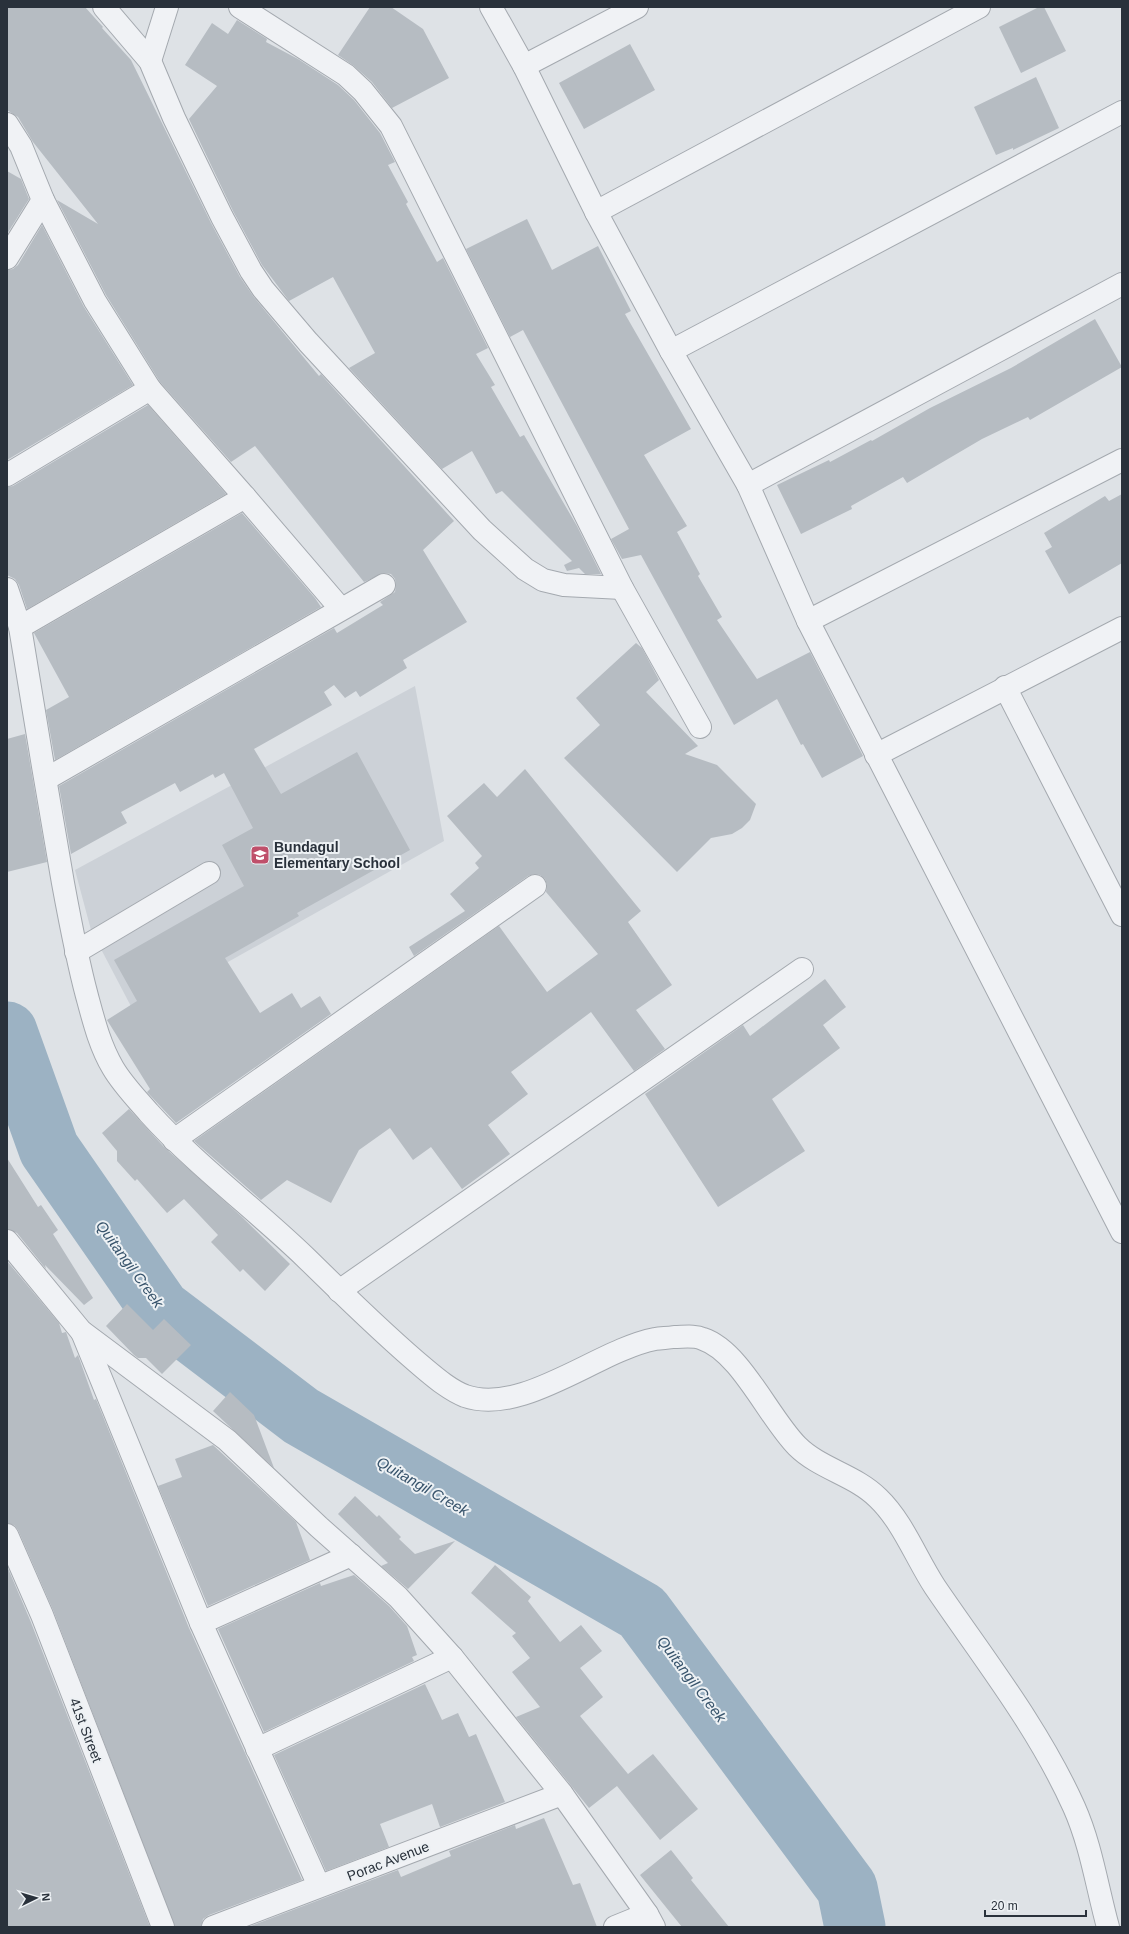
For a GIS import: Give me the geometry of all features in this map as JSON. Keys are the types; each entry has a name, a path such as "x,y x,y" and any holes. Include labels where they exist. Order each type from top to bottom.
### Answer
{"street":[{"path":"104,7 150,61 174,118 232,238 263,289 308,342 482,530 525,569 544,580 554,583 622,588"},
{"path":"150,61 167,7"},
{"path":"240,7 346,75 363,91 391,126 622,588 700,726"},
{"path":"491,7 524,66 596,212 671,351 748,485 808,621 1122,1232"},
{"path":"524,66 637,7"},
{"path":"596,212 979,7"},
{"path":"671,351 1122,112"},
{"path":"7,124 21,146 43,200 95,301 150,390 245,497 341,609"},
{"path":"7,258 43,200"},
{"path":"748,485 1122,284"},
{"path":"7,475 150,390"},
{"path":"808,621 1122,460"},
{"path":"20,627 245,497"},
{"path":"46,779 341,609 384,586"},
{"path":"7,589 20,627 76,952 99,1042 115,1071 134,1096 174,1140 273,1227 398,1346 443,1384 463,1395 482,1399 506,1398 538,1389 631,1347 655,1339 690,1336 704,1339 718,1347 735,1363 796,1445 814,1460 861,1484 878,1496 891,1513 932,1582 1033,1728 1055,1768 1076,1811 1087,1846 1108,1927"},
{"path":"876,755 1005,687 1122,628"},
{"path":"1005,687 1122,915"},
{"path":"76,952 209,873"},
{"path":"174,1140 536,886"},
{"path":"340,1291 802,969"},
{"path":"7,1241 81,1331 227,1440 398,1597 452,1657 562,1794 650,1920 615,1927"},
{"path":"81,1331 201,1623 319,1886"},
{"name":"41st Street","path":"7,1535 42,1615 163,1927"},
{"path":"201,1623 351,1555"},
{"path":"257,1749 452,1657"},
{"name":"Porac Avenue","path":"213,1927 562,1794"}],"shaded area":[{"name":"Bundagul Elementary School","path":"415,686 444,841 135,1014 91,930 75,870"}],"building":[{"path":"7,7 85,7 103,27 102,28 131,60 211,223 240,277 253,296 319,376 321,374 454,521 423,550 467,622 403,660 407,668 360,697 356,691 345,698 334,685 324,692 332,705 254,749 281,794 357,752 410,850 297,913 299,916 225,958 260,1013 292,993 301,1008 320,996 331,1014 176,1123 147,1092 150,1089 107,1020 137,1001 114,960 244,886 222,845 253,828 224,773 215,778 213,774 180,792 175,783 121,812 127,823 71,854 59,786 334,628 337,633 383,605 380,602 395,592 396,585 395,579 391,574 384,573 364,582 255,446 231,462 160,382 106,295 57,200 98,224 33,142 18,117 7,110"},
{"path":"370,7 391,7 423,29 449,78 392,108 372,82 354,66 338,55"},
{"path":"1039,7 1044,7 1066,51 1021,73 999,27"},
{"path":"237,20 267,39 266,42 298,59 338,85 354,100 380,133 395,162 388,165 408,202 406,204 437,262 443,258 488,348 476,354 495,385 491,387 520,437 524,435 577,526 601,574 585,574 579,568 567,571 564,565 572,561 502,491 496,494 472,451 442,469 349,368 375,353 333,277 289,301 262,265 233,211 189,119 217,86 185,65 212,23 228,34"},
{"path":"630,44 655,90 584,129 559,83"},
{"path":"1036,77 1059,128 1013,150 1013,148 996,155 974,107"},
{"path":"7,171 21,179 29,199 7,234"},
{"path":"527,219 552,270 598,246 631,311 625,314 691,429 644,455 687,526 677,532 700,574 698,576 722,617 717,620 757,679 810,652 863,756 822,778 803,744 801,745 777,699 734,725 641,555 622,559 611,539 629,529 523,330 510,337 466,249"},
{"path":"42,225 84,307 133,385 7,460 7,270 13,269 18,265"},
{"path":"1095,319 1122,367 1030,420 1028,417 982,439 907,483 903,477 851,506 852,509 801,534 777,485 829,460 830,462 871,440 872,441 930,408 1011,368"},
{"path":"148,405 226,494 27,609 19,585 15,579 7,575 7,487 13,486"},
{"path":"1122,494 1122,563 1069,594 1045,551 1052,547 1044,533 1105,496 1109,501"},
{"path":"242,513 321,607 55,760 46,710 69,697 34,633"},
{"path":"636,643 642,648 659,680 646,692 698,746 685,754 717,765 756,804 750,820 742,828 732,834 711,838 677,872 564,758 600,725 576,698"},
{"path":"25,734 47,862 7,872 7,739"},
{"path":"525,769 641,911 628,922 672,985 636,1010 665,1049 634,1071 591,1012 511,1072 528,1094 488,1125 510,1154 462,1189 431,1147 413,1160 390,1128 359,1150 331,1203 287,1180 261,1200 194,1141 499,926 547,992 598,954 546,892 547,885 545,879 540,875 534,874 528,876 414,956 409,947 465,911 450,894 479,868 475,863 482,856 447,816 484,783 497,797"},
{"path":"825,979 846,1007 823,1025 840,1048 772,1099 805,1151 718,1207 645,1094 743,1025 750,1036"},
{"path":"129,1109 164,1147 241,1216 290,1264 265,1291 243,1269 240,1272 211,1242 218,1235 184,1199 167,1213 137,1179 135,1181 117,1161 117,1151 102,1133"},
{"path":"7,1158 38,1207 41,1205 58,1230 53,1234 93,1298 84,1305 45,1265 46,1269 17,1233 7,1229"},
{"path":"7,1261 59,1323 62,1333 66,1332 75,1358 78,1355 94,1400 96,1399 189,1628 302,1880 209,1915 203,1919 201,1927 175,1927 53,1610 18,1530 14,1525 7,1523"},
{"path":"127,1304 153,1330 164,1319 191,1345 162,1374 146,1358 138,1358 134,1355 106,1326"},
{"path":"230,1392 254,1415 274,1468 213,1411"},
{"path":"213,1445 296,1522 310,1560 208,1606 158,1486 182,1477 175,1459"},
{"path":"355,1496 377,1517 379,1515 401,1537 399,1539 415,1554 455,1541 408,1589 381,1566 388,1563 338,1514"},
{"path":"495,1565 531,1597 528,1601 560,1642 581,1625 602,1651 580,1668 603,1697 580,1716 628,1774 653,1754 698,1809 660,1840 617,1786 589,1808 516,1717 540,1707 512,1672 530,1658 512,1636 516,1633 471,1593"},
{"path":"7,1566 30,1620 150,1927 7,1927"},
{"path":"354,1575 389,1606 407,1626 417,1655 412,1657 414,1661 264,1732 218,1629 320,1583 321,1586"},
{"path":"425,1684 442,1720 458,1713 469,1737 476,1734 505,1802 440,1827 432,1804 380,1824 389,1847 326,1871 274,1755"},
{"path":"544,1818 573,1885 580,1883 597,1927 248,1927 398,1870 401,1877 451,1856 449,1851 515,1825 516,1829"},
{"path":"671,1850 693,1878 691,1880 729,1927 682,1927 640,1875"}],"waterway":[{"name":"Quitangil Creek","path":"7,1032 49,1149 160,1309 301,1416 642,1612 847,1888 855,1927"}],"place":[{"name":"Bundagul Elementary School","path":"260,855"}]}
